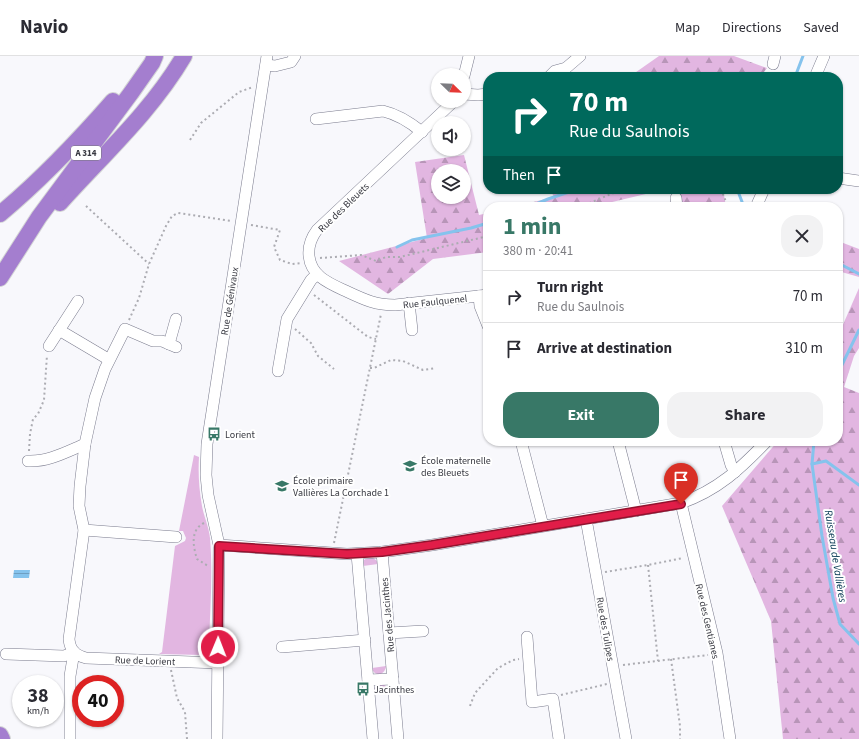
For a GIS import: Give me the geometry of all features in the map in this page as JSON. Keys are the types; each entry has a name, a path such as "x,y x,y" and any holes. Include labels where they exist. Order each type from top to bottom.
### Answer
{"highway":[{"path":"0,214 37,182 72,147 124,88 147,56"},
{"name":"A 314","path":"0,278 39,217 131,93 152,63 155,56"},
{"path":"17,251 135,123 170,79 184,56"},
{"path":"0,735 2,739"}],"street":[{"path":"266,61 275,66 291,62 295,56"},
{"path":"466,68 469,56"},
{"path":"557,72 566,68 580,56"},
{"path":"817,72 824,56"},
{"name":"Rue de Génivaux","path":"217,739 220,567 219,546 208,495 206,475 207,444 266,61"},
{"path":"471,94 483,94"},
{"name":"Rue des Bleuets","path":"309,261 309,245 311,238 317,230 447,108"},
{"path":"316,119 382,111 412,124 422,132"},
{"path":"843,179 859,181"},
{"path":"309,261 317,274 329,284 372,303 383,305"},
{"path":"278,370 287,319 311,280 317,274"},
{"path":"483,296 480,306 483,314"},
{"name":"Rue Faulquenel","path":"383,305 483,296"},
{"path":"49,346 78,301"},
{"path":"409,303 412,330"},
{"path":"70,739 70,676 74,652 70,647 69,639 84,530 80,506 80,486 85,444 95,398 108,359 125,329 153,341 162,342 172,346 176,319"},
{"path":"60,330 108,359"},
{"path":"28,461 48,459 85,444"},
{"path":"522,446 543,526"},
{"path":"619,446 636,510"},
{"path":"725,446 731,465 735,472"},
{"path":"219,546 357,554 382,552 586,520 636,510 681,504 713,490 735,472 762,446"},
{"name":"Rue des Gentianes","path":"681,504 717,653 730,739"},
{"name":"Rue des Tulipes","path":"586,520 626,739"},
{"path":"84,530 176,537"},
{"name":"Rue des Jacinthes","path":"382,552 398,739"},
{"path":"357,554 374,739"},
{"path":"389,633 423,631"},
{"path":"527,637 532,702 553,699 559,739"},
{"path":"282,647 365,640"},
{"name":"Rue de Lorient","path":"6,654 64,656 74,652 79,656 86,658 218,663"},
{"path":"368,680 392,679"}],"path":[{"path":"190,140 202,122 239,92 250,87 262,86"},
{"path":"592,202 611,194"},
{"path":"86,206 149,264"},
{"path":"125,329 139,298 149,264 166,226 172,216 178,213 280,230 274,247 280,260 292,264 309,261 316,258 361,255 379,261 386,257 400,257 483,237"},
{"path":"306,288 368,337 376,338"},
{"path":"332,553 383,305"},
{"path":"286,326 293,327 311,343 318,356 334,369"},
{"path":"28,461 30,434 33,419 38,414 44,400 49,346"},
{"path":"370,368 374,368 391,360 403,360 423,370 436,368"},
{"path":"214,520 205,522 199,526 195,531 193,538 198,559 207,565 220,567"},
{"path":"596,573 648,565 693,555"},
{"path":"648,565 658,661"},
{"path":"613,666 717,653"},
{"path":"470,706 475,693 498,668 513,660 528,659"},
{"path":"672,659 680,726 680,739"},
{"path":"173,661 171,670 177,698 185,712 187,739"},
{"path":"553,699 556,696 616,682"}],"green space":[{"path":"659,56 734,56 767,68 764,72 636,72"},
{"path":"464,156 466,164 431,164 431,204 471,204 471,183 479,215 483,214 483,253 433,259 388,294 339,261 427,238 415,162"},
{"path":"552,194 646,194 612,202 534,202 554,197"},
{"path":"678,194 724,194 725,202 681,202"},
{"path":"843,243 859,249 859,277 843,272"},
{"path":"859,288 859,348 854,356 844,387 859,393 859,739 783,739 771,621 722,506 774,446 843,446 843,325"},
{"path":"194,455 199,457 199,487 210,538 211,578 209,646 201,655 159,654 162,652 175,546 185,541 186,538 183,531 179,531"},
{"path":"367,558 374,559 378,564 363,566 364,560"},
{"path":"386,666 384,672 379,674 375,673 372,668"},
{"path":"378,684 385,685 388,691 374,692 374,689"}],"water":[{"path":"14,570 30,570 29,578 13,578"}],"waterway":[{"name":"Ruisseau de Vallières","path":"797,72 803,56"},
{"path":"541,202 563,194"},
{"name":"Ruisseau de Vallières","path":"739,194 742,202"},
{"path":"397,247 412,240 483,224"},
{"name":"Ruisseau de Vallières","path":"843,266 859,274"},
{"name":"Ruisseau de Vallières","path":"843,363 859,330"},
{"name":"Ruisseau de Vallières","path":"814,446 812,464 822,536 833,598 840,624 859,644"},
{"name":"Ruisseau de Vallières","path":"812,464 826,461 859,485"}],"place":[{"name":"Lorient","path":"214,434"},
{"name":"École maternelle des Bleuets","path":"410,466"},
{"name":"École primaire Vallières La Corchade 1","path":"282,486"},
{"name":"Jacinthes","path":"363,689"}],"route":[{"path":"218,647 220,567 219,546 347,554 382,552 586,520 636,510 681,504"}]}
